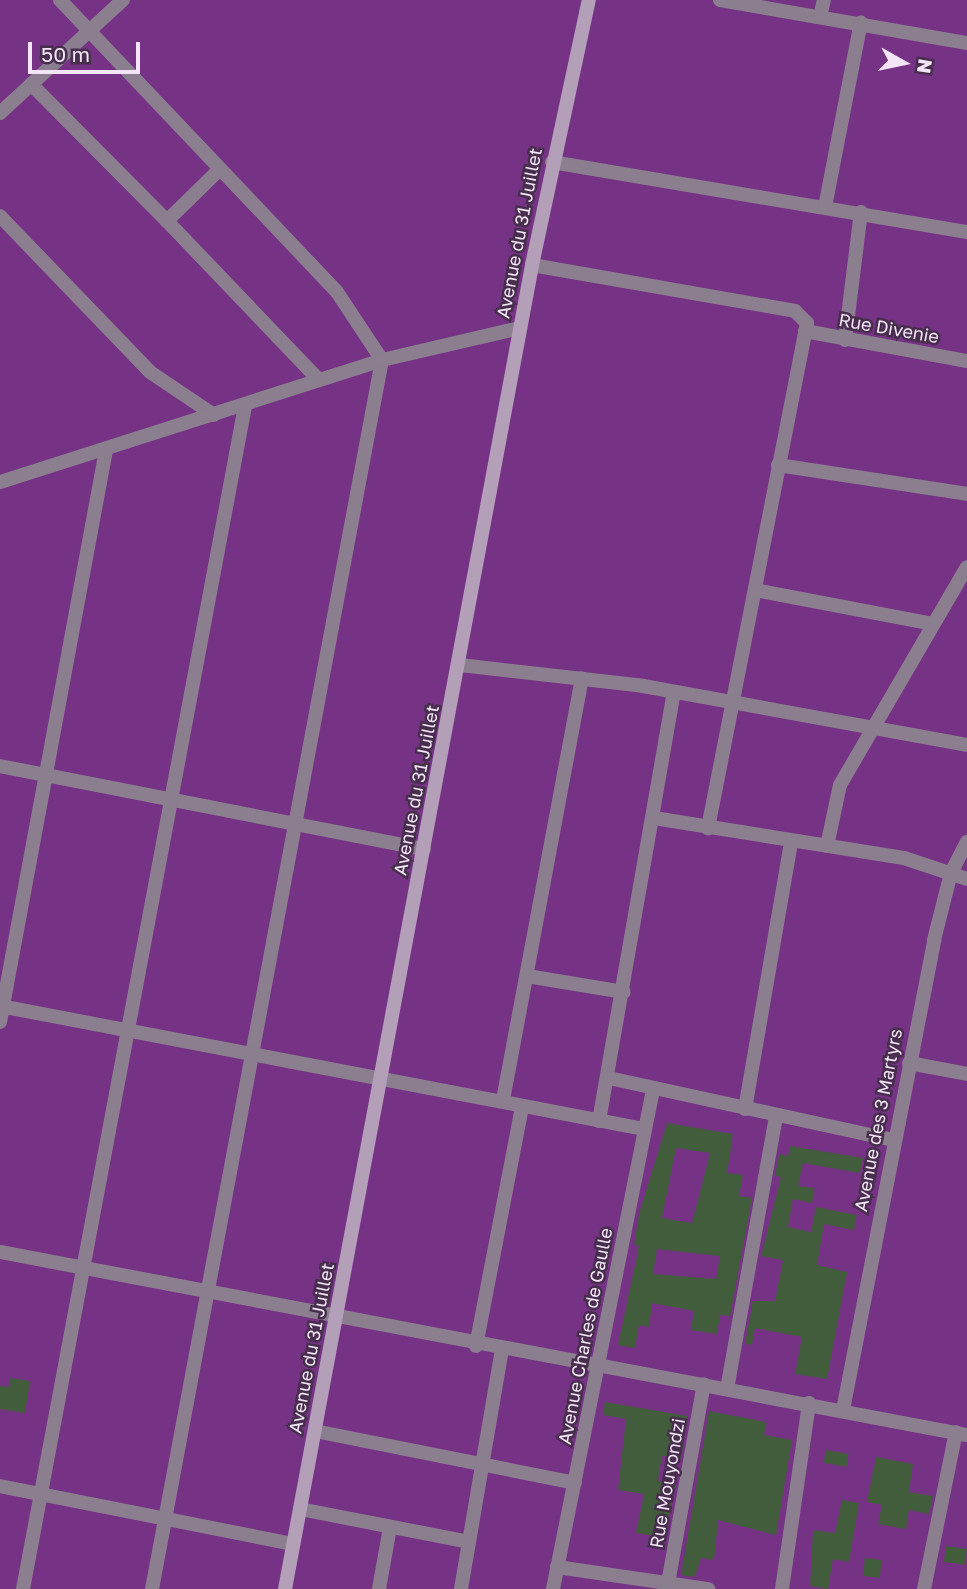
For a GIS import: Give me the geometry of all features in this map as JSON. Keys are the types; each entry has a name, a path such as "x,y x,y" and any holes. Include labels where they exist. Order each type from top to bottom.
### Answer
{"street":[{"path":"60,0 88,34 337,292 382,360 257,1051 152,1589"},
{"path":"0,113 123,0"},
{"name":"Avenue du 31 Juillet","path":"285,1589 460,665 532,265 552,162 589,0"},
{"path":"720,0 861,22 967,43"},
{"path":"820,17 824,0"},
{"path":"825,207 861,22"},
{"path":"31,83 167,220 318,379"},
{"path":"552,162 967,232"},
{"path":"167,220 219,170"},
{"path":"845,340 861,212"},
{"path":"0,216 149,372 214,415"},
{"path":"532,265 794,311 807,323 708,828"},
{"path":"0,482 245,406 318,379 382,360 520,328"},
{"name":"Rue Divenie","path":"805,331 967,361"},
{"path":"23,1589 175,799 245,406"},
{"path":"0,1022 106,450"},
{"path":"778,465 967,494"},
{"path":"827,846 840,785 870,726 967,567"},
{"path":"755,590 933,624"},
{"path":"460,665 582,678 673,696 870,726 967,745"},
{"path":"503,1100 582,678"},
{"path":"599,1121 624,992 673,696"},
{"path":"0,766 424,849"},
{"path":"654,818 904,858 967,879"},
{"path":"744,1109 791,842"},
{"name":"Avenue des 3 Martyrs","path":"843,1410 909,1063 951,873 967,842"},
{"path":"527,976 624,992"},
{"path":"2,1006 257,1051 380,1078 503,1100 523,1108 644,1129"},
{"path":"909,1063 967,1074"},
{"path":"609,1078 776,1118 893,1140"},
{"name":"Avenue Charles de Gaulle","path":"553,1589 600,1368 653,1090"},
{"path":"476,1346 523,1108"},
{"path":"727,1389 776,1118"},
{"path":"0,1252 476,1346 704,1384 961,1433 924,1589"},
{"path":"461,1589 502,1350"},
{"name":"Rue Mouyondzi","path":"667,1588 704,1384"},
{"path":"782,1589 809,1403"},
{"path":"315,1431 575,1483"},
{"path":"0,1486 293,1544"},
{"path":"300,1509 469,1542"},
{"path":"379,1589 390,1527"},
{"path":"557,1567 667,1588 708,1589"}],"shaded area":[{"path":"0,0 967,0 967,1589 0,1589"}],"building":[{"path":"667,1123 733,1134 727,1173 743,1175 739,1196 752,1198 730,1316 720,1315 717,1334 691,1330 694,1311 652,1303 649,1327 639,1325 635,1348 618,1345 639,1246 634,1245 639,1214","holes":["676,1148 710,1153 692,1223 662,1218","657,1249 720,1256 716,1279 653,1274"]},
{"path":"790,1146 863,1158 860,1173 803,1163 798,1186 814,1188 812,1203 793,1199 788,1227 811,1232 816,1207 857,1215 854,1230 824,1224 817,1265 847,1272 827,1379 795,1374 802,1337 755,1328 752,1345 745,1344 753,1301 775,1301 783,1260 761,1256 781,1177 775,1176 779,1154 788,1156"},
{"path":"10,1378 30,1381 25,1413 0,1409 0,1386 9,1387"},
{"path":"605,1402 688,1416 681,1459 662,1456 658,1481 676,1483 664,1537 636,1533 644,1494 618,1490 626,1419 603,1415"},
{"path":"709,1411 766,1422 764,1435 792,1440 776,1535 718,1520 714,1560 701,1558 695,1577 681,1575"},
{"path":"826,1450 849,1454 846,1467 824,1463"},
{"path":"876,1457 913,1464 909,1492 933,1496 929,1514 909,1510 906,1529 878,1524 882,1505 867,1502"},
{"path":"842,1500 859,1503 849,1562 833,1559 828,1589 810,1586 813,1530 835,1533"},
{"path":"946,1546 967,1549 965,1565 944,1562"},
{"path":"865,1558 882,1560 880,1578 863,1576"}]}
